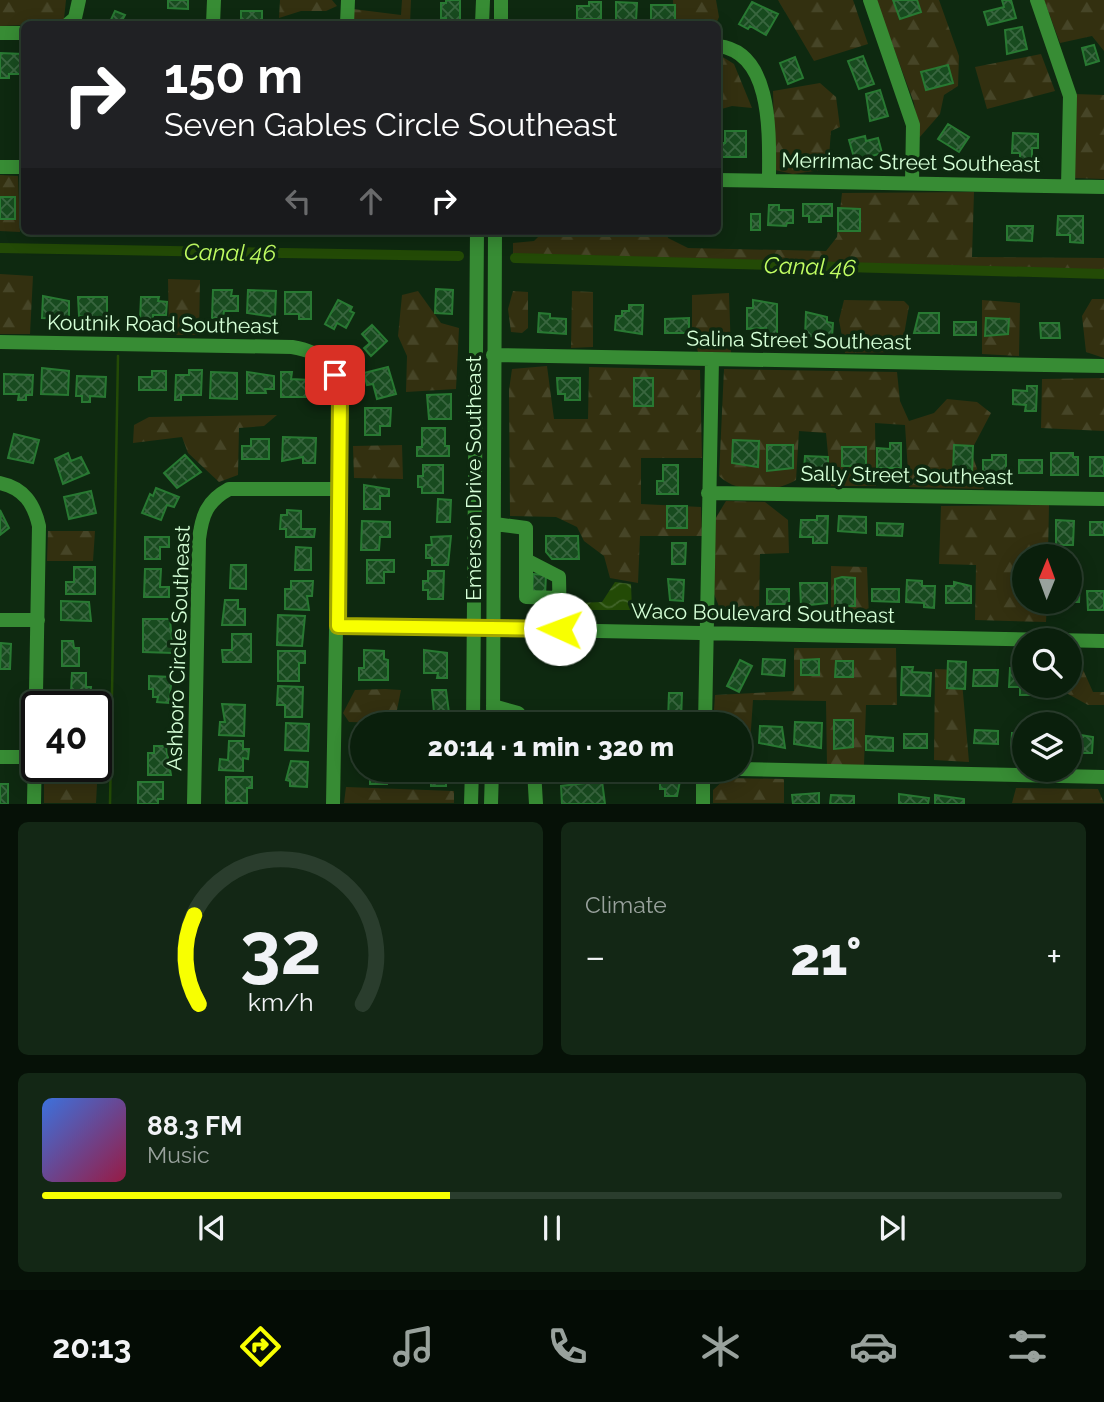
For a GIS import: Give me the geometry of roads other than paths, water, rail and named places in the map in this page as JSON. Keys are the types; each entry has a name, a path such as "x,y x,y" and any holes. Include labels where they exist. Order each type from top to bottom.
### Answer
{"street":[{"path":"72,21 75,18 79,0"},
{"path":"213,21 214,0"},
{"path":"347,21 348,0"},
{"path":"482,21 483,0"},
{"path":"500,21 501,0"},
{"path":"870,0 913,125 912,183"},
{"path":"1037,0 1070,96 1068,186"},
{"path":"0,33 21,33"},
{"path":"721,46 741,53 758,81 769,125 769,180"},
{"path":"0,167 21,167"},
{"name":"Merrimac Street Southeast","path":"721,180 1104,187"},
{"name":"Emerson Drive Southeast","path":"473,712 477,235"},
{"name":"Emerson Drive Southeast","path":"493,712 495,235"},
{"name":"Koutnik Road Southeast","path":"0,342 292,348 324,358 335,375 340,397 339,489"},
{"name":"Salina Street Southeast","path":"493,355 1104,366"},
{"path":"705,712 712,359"},
{"path":"0,483 22,492 35,507 39,526 36,691"},
{"name":"Ashboro Circle Southeast","path":"194,803 199,539 206,509 217,496 229,489 339,489"},
{"path":"333,803 339,489"},
{"name":"Sally Street Southeast","path":"709,493 1104,499"},
{"path":"495,524 526,528 526,597 559,598"},
{"path":"526,560 558,577 560,629"},
{"path":"0,620 38,620"},
{"name":"Waco Boulevard Southeast","path":"338,626 1104,641"},
{"path":"493,706 514,712"},
{"path":"0,757 21,757"},
{"path":"752,769 1104,776"},
{"path":"34,782 34,803"},
{"path":"471,803 472,782"},
{"path":"491,803 492,782"},
{"path":"535,782 536,803"},
{"path":"703,782 703,803"}],"water":[{"path":"615,582 631,584 632,610 578,610 578,603 602,602"}],"waterway":[{"name":"Canal 46","path":"0,248 459,256"},
{"name":"Canal 46","path":"515,258 1104,274"},
{"path":"110,804 118,356"}]}
